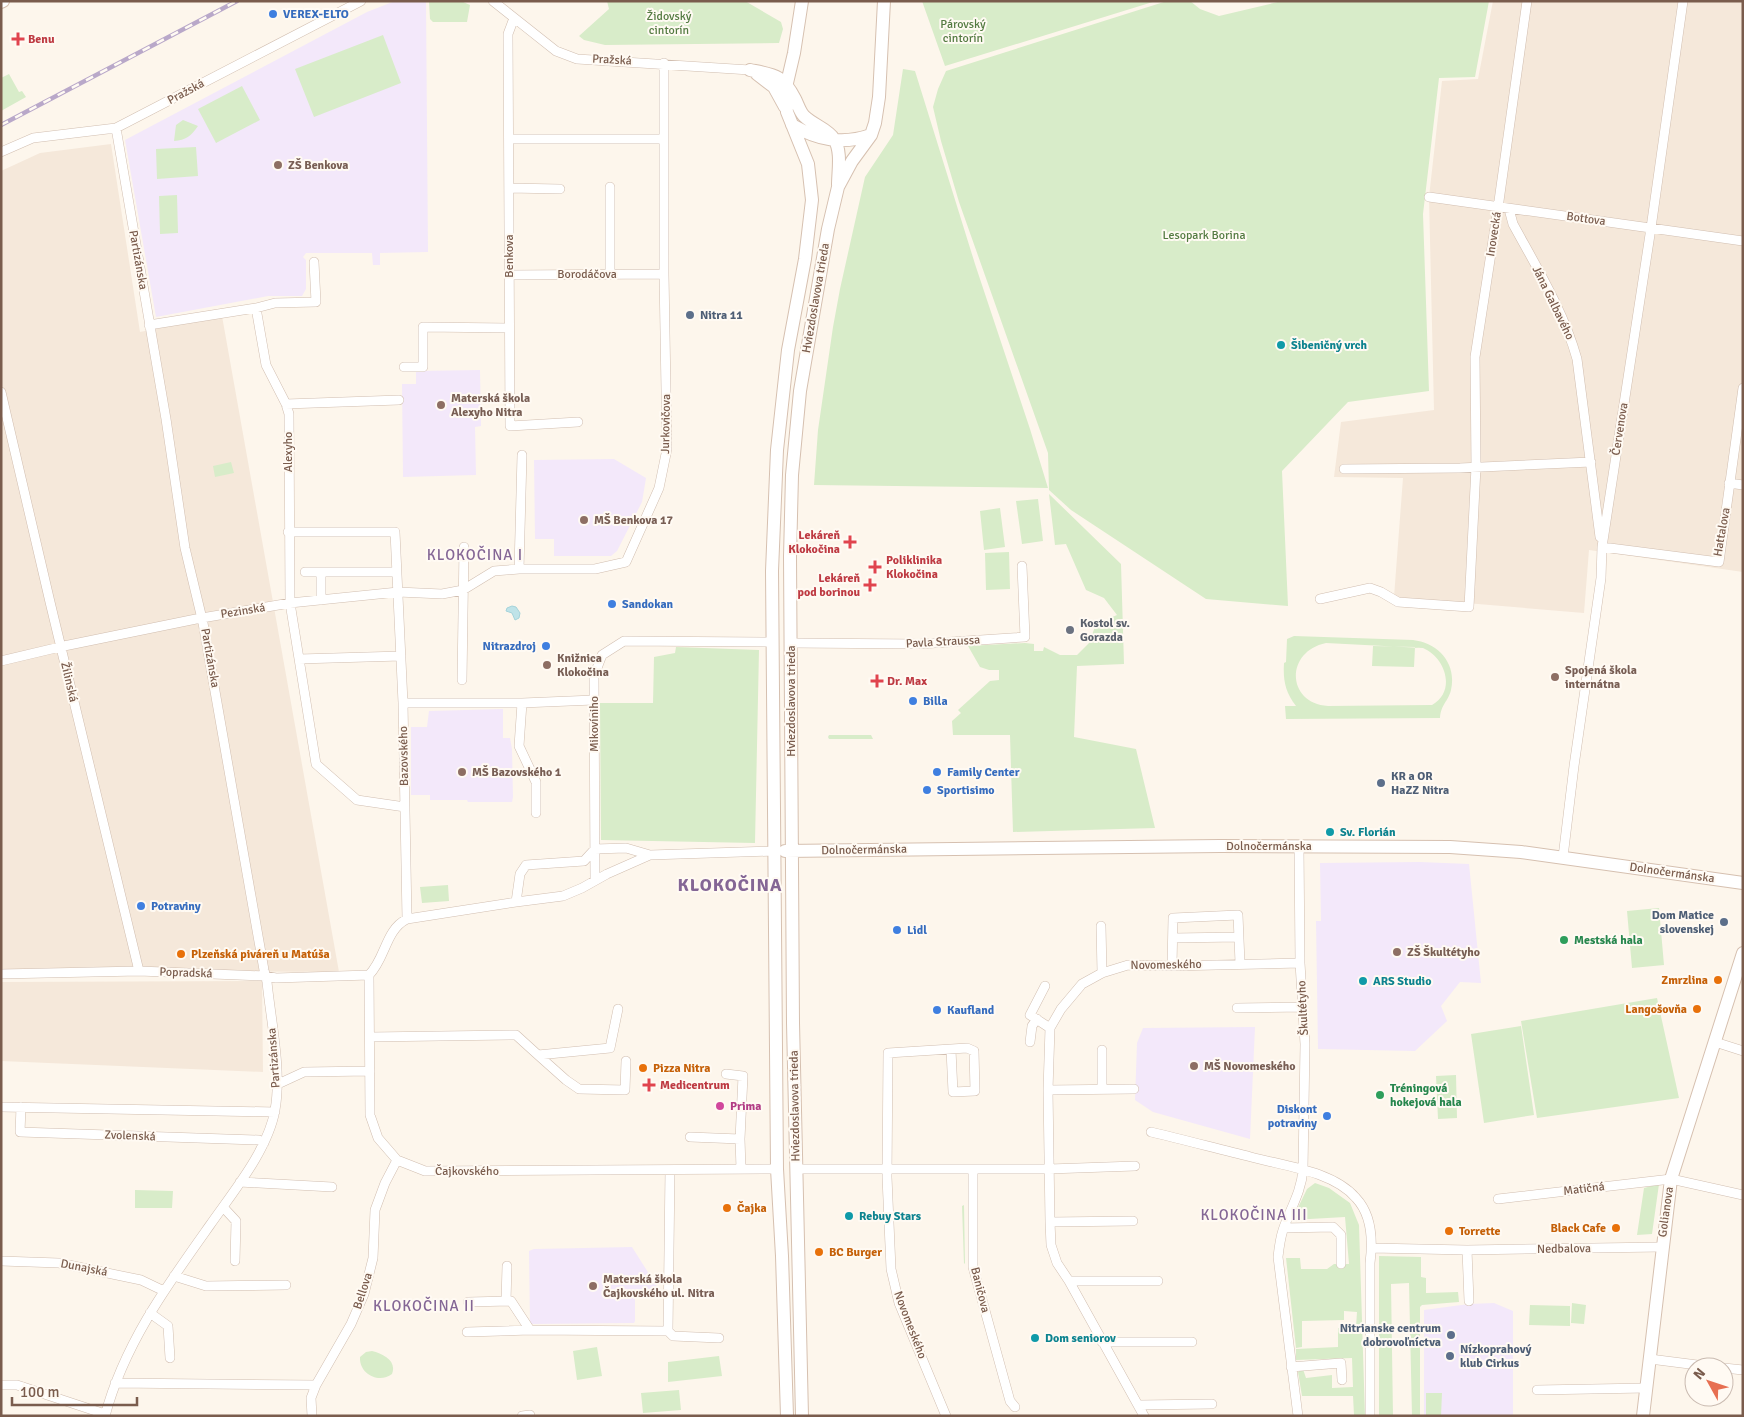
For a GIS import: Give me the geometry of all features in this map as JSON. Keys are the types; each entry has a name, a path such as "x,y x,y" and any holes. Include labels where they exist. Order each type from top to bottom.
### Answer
{"street":[{"name":"Pražská","path":"1,152 33,138 116,128 360,1"},
{"name":"Pražská","path":"493,1 556,51 576,59 664,63 750,70"},
{"name":"Hviezdoslavova trieda","path":"787,1416 777,1169 772,571 777,450 788,350 805,259 812,200 808,164 787,112 787,83 802,1"},
{"name":"Hviezdoslavova trieda","path":"802,1416 793,1023 790,643 792,490 800,391 828,229 838,187 852,161 871,134 875,123 879,97 884,1"},
{"name":"Inovecká","path":"1320,599 1370,588 1398,602 1469,607 1476,467 1475,357 1527,1"},
{"name":"Červenova","path":"1563,857 1574,766 1601,583 1602,547 1651,228 1683,1"},
{"name":"Benkova","path":"514,18 508,34 510,426 578,422"},
{"path":"750,70 778,68 794,53"},
{"name":"Jurkovičova","path":"398,592 442,594 463,590 494,571 519,569 595,569 626,562 659,488 668,449 664,274 664,63"},
{"path":"750,70 774,75 787,83 802,114 813,124 829,133 835,140 838,152 838,187"},
{"path":"750,70 774,87 787,112"},
{"path":"792,125 806,133 835,140 856,140 871,134"},
{"name":"Partizánska","path":"105,1415 115,1383 142,1325 240,1182 264,1142 275,1112 278,1084 266,976 202,618 185,548 166,419 116,128"},
{"path":"509,139 663,139"},
{"path":"610,187 610,274"},
{"path":"509,188 560,189"},
{"name":"Bottova","path":"1429,197 1743,241"},
{"name":"Jána Galbavého","path":"1509,209 1513,224 1561,315 1573,344 1577,359 1602,547"},
{"path":"150,325 256,308 275,303 316,302 314,262"},
{"name":"Borodáčova","path":"509,275 664,274"},
{"name":"Alexyho","path":"256,308 266,364 286,404 288,414 290,604 316,764 357,800 405,807"},
{"path":"404,367 423,367 423,327 509,328"},
{"name":"Hattalova","path":"1602,547 1719,562 1743,388"},
{"name":"Žilinská","path":"1,392 138,972"},
{"path":"286,404 399,400"},
{"path":"519,569 522,455"},
{"path":"1344,469 1476,467 1590,462"},
{"path":"1729,483 1743,485"},
{"name":"Bazovského","path":"288,532 395,532 403,703 407,919"},
{"path":"462,680 464,547"},
{"name":"Pavla Straussa","path":"790,643 920,644 1025,637 1022,566"},
{"path":"305,572 396,572"},
{"path":"321,572 321,600"},
{"name":"Pezinská","path":"1,661 202,618 290,604 398,592"},
{"name":"Mikovíniho","path":"595,880 594,676 602,655 624,641 773,642"},
{"path":"773,642 790,643"},
{"path":"299,659 401,656"},
{"path":"403,703 522,703 594,700"},
{"path":"522,703 519,746 536,782 536,813"},
{"name":"Dolnočermánska","path":"775,851 1299,846 1450,847 1563,857 1743,883"},
{"name":"Škultétyho","path":"1298,1416 1278,1257 1284,1228 1302,1185 1303,1170 1304,1044 1300,963 1299,846"},
{"path":"516,902 520,874 526,865 584,861 595,849 626,848 650,855 775,851"},
{"path":"396,1160 378,1138 370,1115 370,975 380,962 393,931 407,919 563,896 650,855"},
{"path":"1172,966 1173,918 1238,915 1240,963"},
{"path":"1101,926 1102,973"},
{"path":"1173,938 1239,937"},
{"name":"Golianova","path":"1643,1416 1671,1180 1743,954"},
{"name":"Novomeského","path":"1144,1416 1069,1281 1056,1263 1051,1245 1048,1090 1050,1028 1060,1009 1082,984 1102,973 1128,965 1172,966 1300,963"},
{"name":"Popradská","path":"1,974 138,972 292,978 370,975"},
{"path":"1044,986 1030,1015 1050,1028"},
{"path":"1237,1008 1303,1007"},
{"path":"538,1055 610,1048 618,1009"},
{"path":"1030,1042 1032,1026 1037,1019"},
{"path":"775,1023 793,1023"},
{"path":"370,1037 516,1035 579,1089 625,1090 626,1061"},
{"path":"1715,1042 1743,1052"},
{"path":"966,1048 974,1051 975,1091 953,1092 951,1050 966,1048"},
{"name":"Novomeského","path":"946,1416 899,1302 890,1269 887,1170 888,1053 951,1050"},
{"path":"1102,1050 1102,1089"},
{"path":"278,1084 304,1072 370,1071"},
{"path":"726,1074 743,1076 740,1139 741,1170"},
{"path":"1048,1090 1134,1089"},
{"path":"1,1106 21,1108 275,1112"},
{"name":"Zvolenská","path":"21,1108 20,1132 258,1140 264,1142"},
{"path":"1151,1132 1303,1170 1330,1179 1357,1198 1367,1216 1372,1248 1370,1263 1370,1416"},
{"path":"690,1137 740,1139"},
{"name":"Čajkovského","path":"396,1160 425,1170 777,1169"},
{"name":"Bellova","path":"312,1416 311,1398 316,1385 351,1324 364,1294 373,1258 374,1210 396,1160"},
{"path":"777,1169 1049,1169 1135,1166"},
{"name":"Baničova","path":"973,1169 973,1267 1010,1401 1015,1407"},
{"path":"668,1331 670,1170"},
{"name":"Matičná","path":"1498,1200 1671,1180 1743,1195"},
{"path":"240,1182 332,1187"},
{"path":"223,1207 236,1221 235,1260"},
{"path":"1050,1222 1133,1221"},
{"path":"1284,1228 1333,1227 1341,1235 1341,1264"},
{"name":"Nedbalova","path":"1372,1248 1467,1250 1662,1247"},
{"path":"1467,1250 1470,1301"},
{"name":"Dunajská","path":"1,1261 59,1262 141,1280 164,1291"},
{"path":"506,1302 508,1266"},
{"path":"174,1276 206,1286 286,1285"},
{"path":"1069,1281 1158,1281"},
{"path":"468,1302 511,1301 530,1330"},
{"path":"150,1313 168,1326 170,1358"},
{"path":"467,1332 530,1330 668,1331 673,1336 719,1338"},
{"path":"1102,1342 1192,1342"},
{"path":"1650,1360 1684,1364"},
{"path":"1291,1367 1341,1363 1342,1380"},
{"path":"115,1383 316,1385"},
{"path":"1,1385 17,1385 105,1415"},
{"path":"1537,1390 1646,1388"},
{"path":"1139,1405 1212,1404"},
{"path":"522,1416 530,1415"}],"shaded area":[{"name":"ZŠ Benkova","path":"395,1 426,1 428,252 380,253 380,265 373,265 372,253 306,253 303,257 306,260 306,289 302,296 268,296 156,317 125,140 367,12"},
{"path":"1493,1 1743,1 1743,572 1589,550 1584,613 1394,597 1403,478 1334,477 1341,422 1434,410 1429,197 1442,81 1478,79"},
{"path":"111,144 140,332 222,316 339,972 1,970 1,171 40,153"},
{"name":"Materská škola Alexyho Nitra","path":"480,370 481,426 475,427 476,475 403,477 402,384 416,384 416,371"},
{"name":"MŠ Benkova 17","path":"614,459 646,478 642,502 617,551 611,556 554,556 554,539 535,539 534,460"},
{"name":"MŠ Bazovského 1","path":"503,709 503,738 510,738 512,749 512,802 430,800 430,795 411,795 411,727 427,727 429,711"},
{"name":"ZŠ Škultétyho","path":"1420,862 1469,864 1481,983 1460,982 1441,1006 1447,1021 1415,1051 1318,1049 1316,921 1321,921 1320,863"},
{"path":"262,981 263,1072 1,1061 1,982"},
{"name":"MŠ Novomeského","path":"1255,1027 1250,1139 1153,1112 1135,1100 1137,1043 1143,1028"},
{"name":"Materská škola Čajkovského ul. Nitra","path":"632,1247 658,1288 654,1297 635,1297 634,1323 530,1324 529,1251 534,1249"},
{"path":"1494,1303 1513,1311 1513,1416 1424,1416 1424,1310"}],"green space":[{"path":"429,1 461,1 470,5 467,22 433,22 430,19"},
{"name":"Židovský cintorín","path":"607,1 745,1 781,22 783,29 779,43 605,45 584,40 579,36 609,9"},
{"name":"Párovský cintorín","path":"922,1 1156,1 945,66"},
{"name":"Lesopark Borina","path":"1167,1 1190,1 1200,9 1219,16 1282,1 1489,1 1475,77 1439,78 1423,214 1429,391 1348,402 1282,471 1288,606 1206,599 1071,510 1049,490 1048,453 959,202 933,107 946,71"},
{"path":"383,35 401,83 314,117 295,69"},
{"path":"903,69 915,71 1048,488 814,485 818,430 840,289 865,177 893,135"},
{"path":"9,74 19,92 22,91 26,97 1,111 1,78"},
{"path":"242,86 260,120 216,143 198,109"},
{"path":"183,120 198,126 188,137 174,141 176,125"},
{"path":"196,147 198,176 157,179 156,149"},
{"path":"177,195 178,233 160,234 159,196"},
{"path":"231,462 234,473 215,477 213,466"},
{"path":"1049,494 1121,564 1124,664 1077,666 1074,737 1136,749 1155,828 1013,832 1010,735 953,735 952,721 961,713 958,710 990,681 999,680 999,670 989,670 980,667 968,646 1025,643 1034,644 1034,651 1043,651 1044,647 1060,655 1077,655 1089,643 1096,624 1117,615 1104,598 1086,590 1066,544 1055,545"},
{"path":"1038,499 1043,541 1022,544 1016,501"},
{"path":"1000,508 1005,547 984,550 980,511"},
{"path":"1009,552 1010,589 986,590 985,553"},
{"path":"1294,636 1413,640 1430,645 1444,656 1451,671 1451,690 1440,718 1286,719 1285,706 1296,706 1289,696 1284,680 1287,639","holes":["1326,643 1423,648 1431,652 1437,659 1445,675 1444,691 1440,699 1432,705 1328,706 1314,703 1304,697 1298,688 1297,666 1303,656 1312,648"]},
{"path":"1373,646 1415,647 1414,667 1372,666"},
{"path":"676,647 759,650 755,843 601,840 600,703 653,703 654,657 675,653"},
{"path":"829,735 871,735 873,739 829,739"},
{"path":"448,885 449,901 422,903 420,887"},
{"path":"1659,908 1664,965 1632,968 1627,911"},
{"path":"1657,998 1679,1098 1537,1118 1521,1021"},
{"path":"1521,1026 1534,1115 1484,1123 1471,1034"},
{"path":"1456,1075 1457,1118 1438,1119 1436,1076"},
{"path":"1315,1183 1329,1188 1350,1203 1359,1225 1365,1416 1312,1416 1354,1415 1353,1396 1302,1396 1298,1372 1303,1369 1306,1378 1332,1375 1332,1388 1353,1387 1352,1358 1296,1360 1296,1349 1338,1347 1338,1328 1356,1327 1357,1312 1344,1311 1344,1320 1302,1321 1302,1347 1296,1348 1286,1258 1300,1258 1301,1269 1327,1269 1334,1264 1349,1264 1345,1217 1292,1220 1307,1189"},
{"path":"1659,1184 1652,1234 1637,1235 1644,1188"},
{"path":"135,1190 173,1191 172,1208 135,1208"},
{"path":"964,1205 965,1263 964,1264 962,1206"},
{"path":"1379,1256 1421,1257 1421,1277 1426,1278 1426,1293 1458,1292 1459,1302 1422,1305 1420,1307 1420,1416 1412,1416 1409,1283 1391,1284 1393,1416 1379,1416"},
{"path":"1572,1303 1586,1305 1584,1324 1571,1323"},
{"path":"1530,1305 1570,1306 1570,1326 1529,1325"},
{"path":"597,1347 602,1376 577,1380 573,1351"},
{"path":"372,1351 385,1356 391,1362 393,1365 392,1374 381,1378 371,1376 366,1372 360,1357 366,1352"},
{"path":"719,1356 722,1376 668,1382 668,1362"},
{"path":"679,1390 681,1410 643,1413 641,1393"},
{"path":"1426,1393 1442,1393 1441,1416 1426,1416"}],"water":[{"path":"516,607 520,613 519,618 515,620 512,613 506,611 507,608"}],"railway":[{"path":"1,125 237,1"}],"place":[{"name":"VEREX-ELTO","path":"273,14"},
{"name":"Benu","path":"18,39"},
{"name":"ZŠ Benkova","path":"278,165"},
{"name":"Nitra 11","path":"690,315"},
{"name":"Šibeničný vrch","path":"1281,345"},
{"name":"Materská škola Alexyho Nitra","path":"441,405"},
{"name":"MŠ Benkova 17","path":"584,520"},
{"name":"Lekáreň Klokočina","path":"850,542"},
{"name":"Poliklinika Klokočina","path":"875,567"},
{"name":"Lekáreň pod borinou","path":"870,585"},
{"name":"Sandokan","path":"612,604"},
{"name":"Kostol sv. Gorazda","path":"1070,630"},
{"name":"Nitrazdroj","path":"546,646"},
{"name":"Knižnica Klokočina","path":"547,665"},
{"name":"Spojená škola internátna","path":"1555,677"},
{"name":"Dr. Max","path":"877,681"},
{"name":"Billa","path":"913,701"},
{"name":"MŠ Bazovského 1","path":"462,772"},
{"name":"Family Center","path":"937,772"},
{"name":"KR a OR HaZZ Nitra","path":"1381,783"},
{"name":"Sportisimo","path":"927,790"},
{"name":"Sv. Florián","path":"1330,832"},
{"name":"Potraviny","path":"141,906"},
{"name":"Dom Matice slovenskej","path":"1724,922"},
{"name":"Lidl","path":"897,930"},
{"name":"Mestská hala","path":"1564,940"},
{"name":"ZŠ Škultétyho","path":"1397,952"},
{"name":"Plzeňská piváreň u Matúša","path":"181,954"},
{"name":"Zmrzlina","path":"1718,980"},
{"name":"ARS Studio","path":"1363,981"},
{"name":"Langošovňa","path":"1697,1009"},
{"name":"Kaufland","path":"937,1010"},
{"name":"MŠ Novomeského","path":"1194,1066"},
{"name":"Pizza Nitra","path":"643,1068"},
{"name":"Medicentrum","path":"649,1085"},
{"name":"Tréningová hokejová hala","path":"1380,1095"},
{"name":"Prima","path":"720,1106"},
{"name":"Diskont potraviny","path":"1327,1116"},
{"name":"Čajka","path":"727,1208"},
{"name":"Rebuy Stars","path":"849,1216"},
{"name":"Black Cafe","path":"1616,1228"},
{"name":"Torrette","path":"1449,1231"},
{"name":"BC Burger","path":"819,1252"},
{"name":"Materská škola Čajkovského ul. Nitra","path":"593,1286"},
{"name":"Nitrianske centrum dobrovoľníctva","path":"1451,1335"},
{"name":"Dom seniorov","path":"1035,1338"},
{"name":"Nízkoprahový klub Cirkus","path":"1450,1356"}],"district":[{"name":"KLOKOČINA I","path":"475,555"},
{"name":"KLOKOČINA","path":"730,885"},
{"name":"KLOKOČINA III","path":"1254,1215"},
{"name":"KLOKOČINA II","path":"424,1306"}]}
